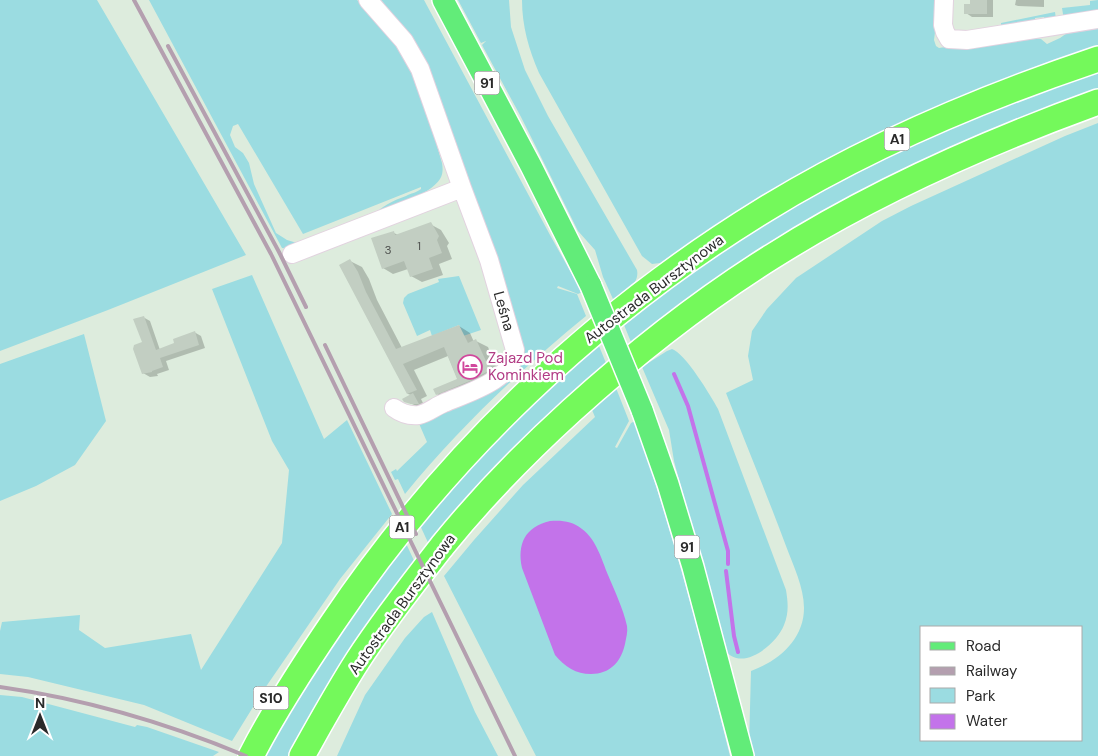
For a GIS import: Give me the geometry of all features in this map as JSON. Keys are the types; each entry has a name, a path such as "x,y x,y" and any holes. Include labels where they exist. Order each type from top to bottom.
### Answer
{"highway":[{"name":"Autostrada Bursztynowa","path":"251,756 287,691 388,544 429,494 471,448 570,353 653,286 764,210 887,144 992,98 1098,59"},
{"name":"Autostrada Bursztynowa","path":"302,756 359,659 444,543 535,444 598,386 641,350 670,327 752,270 806,236 856,208 967,155 1098,102"},
{"name":"S10","path":"234,756 279,685 316,647"}],"main road":[{"name":"91","path":"443,0 590,286 642,410 668,484 693,567 743,756"}],"street":[{"name":"Leśna","path":"368,0 404,41 416,60 492,269 515,350 514,361 509,368 490,383 436,406 420,415 402,414 394,408"},
{"path":"944,0 943,24 948,38 967,40 1098,19"},
{"path":"292,254 462,188"}],"green space":[{"path":"0,0 97,0 246,255 0,351"},
{"path":"149,0 357,0 392,36 419,84 442,163 440,179 435,185 419,196 372,217 388,204 421,189 421,187 303,234 238,124 233,126 230,135 235,147 243,153 249,163 254,184 276,233 287,240 297,243 290,249 282,248"},
{"path":"381,0 424,0 582,292 578,294 558,286 557,288 577,294 586,316 537,357 491,400 405,494 398,479 395,480 391,472 396,469 397,471 427,442 414,412 501,381 523,361 511,305 419,49"},
{"path":"458,0 509,0 511,27 525,70 548,116 637,270 636,280 633,284 613,299 603,277 595,250 578,231 521,117 482,45 486,41 481,43"},
{"path":"522,0 939,0 934,40 939,48 984,41 1035,38 1041,39 1047,44 1070,31 1098,24 1098,45 978,90 861,143 769,192 660,263 652,264 642,256 539,73 527,38"},
{"path":"1098,0 1098,14 1064,20 1062,8 1090,5 1090,1"},
{"path":"1055,12 1056,19 1045,21 1044,17 1035,18 1035,22 1001,28 1001,23"},
{"path":"1098,69 1098,94 1036,117 633,347 622,320 733,240 877,159 880,163 878,159 920,139 1004,103 1007,108 1005,103 1050,86 1052,91 1051,86"},
{"path":"1098,123 1098,756 752,756 749,745 751,671 780,655 795,639 803,619 804,600 798,576 726,393 753,380 748,356 752,331 767,309 796,278 882,221 1065,136"},
{"path":"252,275 324,439 347,420 392,514 340,579 263,691 232,741 144,705 28,677 0,674 0,631 2,622 80,615 79,630 105,648 191,634 201,670 282,543 289,470 272,441 212,289"},
{"path":"459,276 481,330 463,336 459,325 432,336 430,330 417,336 403,303 404,298 408,294 439,282 438,279"},
{"path":"84,334 106,421 75,465 36,486 0,501 0,364"},
{"path":"597,341 608,368 431,549 418,521 474,458 478,462 475,458 506,425 510,429 507,424 537,395 541,399 538,395 558,376 562,380 559,376"},
{"path":"672,349 684,358 704,385 718,409 786,590 788,603 786,621 780,633 766,648 758,654 749,657 731,656 724,649 674,461 669,430 642,367"},
{"path":"616,388 629,421 615,447 617,448 631,423 635,421 662,503 686,587 730,756 536,756 444,576 523,485 595,417 592,410"},
{"path":"403,537 417,567 292,756 263,756 289,705"},
{"path":"432,612 475,712 498,756 337,756 365,695 405,638 424,617"},
{"path":"0,695 22,697 135,727 137,725 147,727 219,752 213,756 0,756"}],"water":[{"path":"550,521 571,523 587,533 601,556 621,606 627,628 625,644 621,656 614,666 604,672 586,674 576,671 563,663 555,655 522,568 521,551 525,538 534,528"}],"building":[{"path":"970,0 987,0 987,14 964,14 964,4 970,4"},
{"path":"431,222 439,236 437,240 442,253 429,258 433,269 410,277 404,261 382,269 371,238 394,231 395,235"},
{"path":"350,259 396,349 459,325 468,343 476,339 490,370 472,380 436,395 433,389 457,379 444,347 403,364 417,390 407,394 339,265"},
{"path":"144,316 156,350 174,343 173,339 195,331 199,345 160,358 163,367 142,374 133,349 134,345 142,342 133,319"},
{"path":"413,393 419,404 404,402 402,399"}],"waterway":[{"path":"674,374 688,406 728,551 728,564"},
{"path":"726,571 734,636 738,652"}],"railway":[{"path":"134,0 271,254 515,756"},
{"path":"168,46 279,252 306,307"},
{"path":"325,345 416,534"},
{"path":"0,687 94,705 186,733 246,756"}],"place":[{"name":"Zajazd Pod Kominkiem","path":"470,367"}]}
